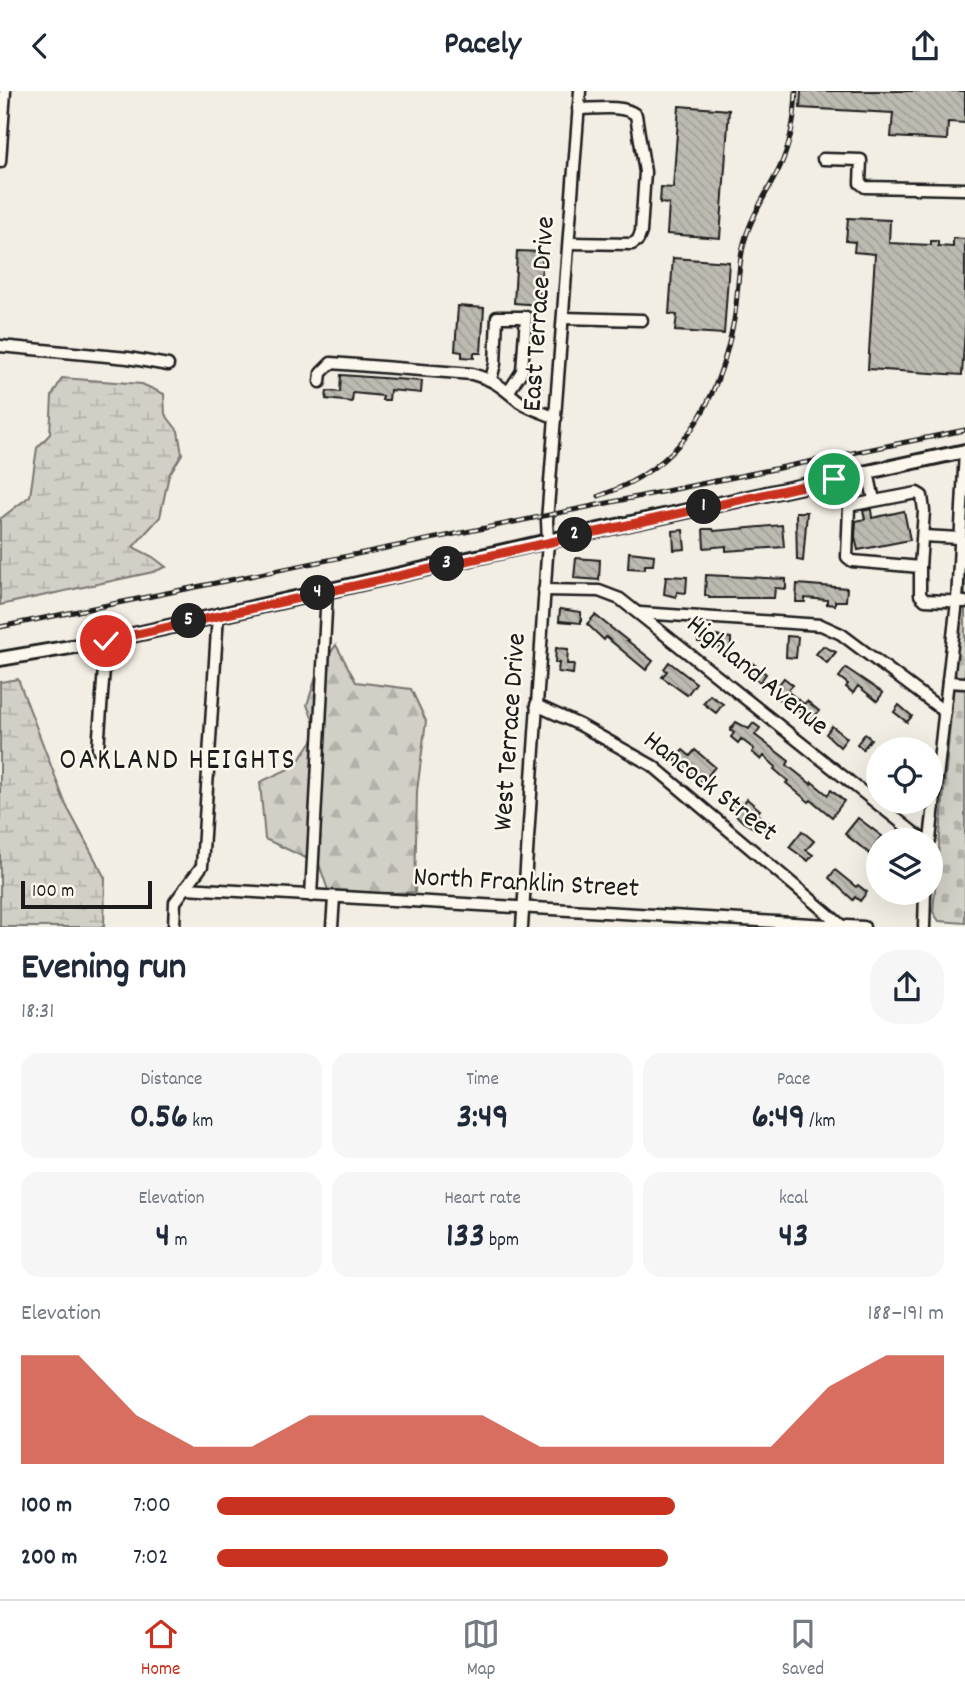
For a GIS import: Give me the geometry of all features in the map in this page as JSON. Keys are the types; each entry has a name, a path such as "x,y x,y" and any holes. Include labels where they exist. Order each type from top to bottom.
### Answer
{"main road":[{"path":"0,659 106,641 548,541 965,451"}],"street":[{"path":"0,162 1,114 5,91"},
{"name":"East Terrace Drive","path":"548,541 547,521 580,91"},
{"path":"569,243 632,244 638,240 641,232 645,172 636,115 622,109 578,109"},
{"path":"823,159 860,160 860,183 864,187 965,189"},
{"path":"491,379 495,364 497,317 526,317 522,371 509,391"},
{"path":"564,318 642,320"},
{"path":"0,346 128,358 168,365"},
{"path":"320,382 325,366 331,363 472,374 491,379 522,403 556,418"},
{"path":"931,828 948,682 961,601 960,538 965,451"},
{"path":"868,472 874,501"},
{"path":"920,566 852,561 847,557 849,507 904,494 917,493 922,496 925,511 920,595 925,600 961,601"},
{"path":"923,536 960,538"},
{"name":"West Terrace Drive","path":"522,927 548,541"},
{"name":"Highland Avenue","path":"544,590 599,591 620,599 908,828"},
{"path":"311,896 327,591"},
{"path":"639,613 821,625 841,634 945,712"},
{"path":"174,927 175,902 202,866 218,614"},
{"path":"98,748 106,641"},
{"path":"948,682 965,683"},
{"name":"Hancock Street","path":"536,705 580,725 653,766 842,926"},
{"name":"North Franklin Street","path":"185,888 784,925 864,927"},
{"path":"332,927 334,898"},
{"path":"924,927 925,905"},
{"path":"635,927 636,914"}],"green space":[{"path":"62,378 142,384 164,394 165,414 178,431 182,454 169,475 160,517 133,547 166,567 0,605 0,519 30,496 37,448 50,434 52,396"},
{"path":"965,561 965,923 939,921 933,912 934,905 943,905 943,828 941,828"},
{"path":"336,645 356,682 411,689 426,721 417,791 415,892 330,896 319,864 265,839 260,782 295,766 318,732 307,705 318,671"},
{"path":"18,679 66,805 105,878 104,927 0,927 0,682"}],"building":[{"path":"801,91 965,91 965,123 948,122 947,140 891,137 893,113 800,108"},
{"path":"679,106 729,110 720,238 667,234 669,204 660,203 661,187 673,188"},
{"path":"848,218 890,220 889,243 931,245 931,241 938,241 938,246 953,247 953,238 965,239 962,375 868,369 875,254 854,252 855,242 846,241"},
{"path":"517,251 543,252 539,305 514,303"},
{"path":"673,258 729,262 724,334 675,331 677,315 669,314"},
{"path":"458,306 484,308 481,353 474,353 474,358 462,357 462,352 455,351"},
{"path":"341,375 422,381 421,393 390,390 389,400 382,400 383,396 353,393 352,402 326,399 327,391 340,392"},
{"path":"871,509 872,518 904,511 910,540 858,550 856,521 865,519 863,511"},
{"path":"796,512 807,512 803,561 797,560"},
{"path":"782,525 784,547 726,551 726,546 704,548 703,529 714,531"},
{"path":"683,530 685,549 674,550 673,531"},
{"path":"629,552 654,555 653,565 645,565 645,569 628,568"},
{"path":"576,558 600,560 599,580 574,578"},
{"path":"706,575 786,579 786,589 775,588 774,598 709,598 705,595"},
{"path":"666,576 687,577 686,593 677,592 676,597 664,594"},
{"path":"797,584 847,588 846,601 835,601 835,605 827,604 827,600 805,598 805,602 796,602"},
{"path":"560,609 581,612 581,623 559,621"},
{"path":"595,615 653,661 646,670 606,637 604,640 587,624"},
{"path":"698,634 731,638 731,648 708,647 707,642 698,642"},
{"path":"787,636 798,637 796,658 786,657"},
{"path":"823,646 836,652 827,663 816,654"},
{"path":"556,648 568,649 567,664 574,664 573,674 558,672 559,663 555,663"},
{"path":"669,662 696,683 687,695 662,677"},
{"path":"751,662 766,674 760,682 744,671"},
{"path":"846,668 883,693 877,701 858,686 853,693 846,687 848,684 839,677"},
{"path":"784,678 793,685 787,691 804,704 807,701 819,711 811,721 772,693"},
{"path":"710,695 723,704 716,713 703,703"},
{"path":"899,705 912,716 907,722 894,712"},
{"path":"736,722 749,729 753,723 760,728 755,735 789,761 787,765 828,795 831,790 844,801 832,817 786,783 788,781 764,756 761,760 752,752 754,749 741,739 738,743 731,737 734,733 730,730"},
{"path":"832,726 847,738 840,747 826,734"},
{"path":"865,734 869,737 866,737 863,749 857,744"},
{"path":"683,750 690,756 695,750 715,767 702,783 675,760"},
{"path":"747,799 760,810 757,813 769,823 761,832 743,822 731,807 736,800 743,804"},
{"path":"858,818 871,828 866,828 866,851 845,834"},
{"path":"802,831 814,841 806,850 813,855 808,861 789,847"},
{"path":"835,870 866,893 860,901 855,897 853,900 829,878"}],"railway":[{"path":"599,496 628,484 653,468 674,450 692,429 706,405 727,350 746,236 787,150 796,91"},
{"path":"0,627 965,430"}],"district":[{"name":"OAKLAND HEIGHTS","path":"178,762"}],"route":[{"path":"106,641 834,479"}]}
